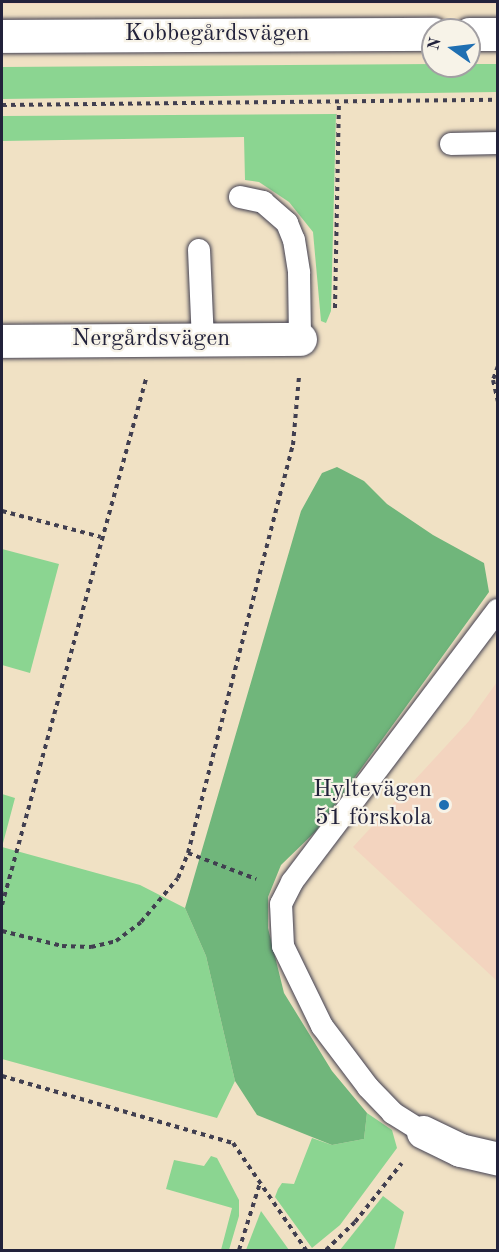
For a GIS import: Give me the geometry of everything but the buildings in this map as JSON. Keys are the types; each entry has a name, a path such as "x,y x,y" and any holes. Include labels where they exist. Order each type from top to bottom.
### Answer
{"street":[{"name":"Kobbegårdsvägen","path":"2,36 421,34"},
{"path":"481,34 498,34"},
{"name":"Nergårdsvägen","path":"2,341 300,339"},
{"path":"423,1132 460,1150 498,1159"}],"lane":[{"path":"451,144 498,143"},
{"path":"240,197 264,202 287,223 299,273 300,339"},
{"path":"199,250 203,340"},
{"path":"423,1132 393,1113 368,1087 322,1026 283,946 279,920 287,891 498,610"}],"path":[{"path":"2,105 498,100"},
{"path":"2,931 62,946 91,947 116,941 141,922 178,878 188,853 293,445 299,405 300,339 320,337 333,319 338,294 339,102"},
{"path":"2,905 147,375 149,341"},
{"path":"498,366 493,380 498,401"},
{"path":"2,511 101,537"},
{"path":"188,853 287,891"},
{"path":"2,1076 233,1143 306,1251"},
{"path":"326,1251 355,1222 423,1132"},
{"path":"239,1251 260,1183"}],"shaded area":[{"path":"2,2 497,2 497,4 2,4"},
{"name":"Hyltevägen 51 förskola","path":"497,682 497,981 353,847 469,721"}],"green space":[{"path":"421,64 421,78 481,78 481,64 497,64 497,92 2,99 2,67"},
{"path":"336,114 331,311 326,323 321,321 313,232 289,202 259,182 245,180 244,137 2,141 2,116"},
{"path":"337,467 364,481 387,504 433,535 484,563 489,592 316,831 281,865 268,897 268,928 284,993 332,1071 367,1113 364,1139 332,1145 257,1115 235,1081 206,956 185,908 301,511 322,473"},
{"path":"2,549 59,564 30,673 2,665"},
{"path":"2,794 15,798 2,847"},
{"path":"2,847 140,885 185,908 206,956 235,1081 217,1118 2,1059"},
{"path":"367,1113 392,1130 397,1148 340,1225 312,1248 275,1197 278,1189 282,1183 294,1184 312,1138 332,1145 364,1139"},
{"path":"211,1156 217,1158 239,1200 239,1216 229,1250 221,1250 232,1208 166,1189 174,1160 204,1166"},
{"path":"383,1196 404,1212 394,1250 340,1250"},
{"path":"261,1211 289,1250 246,1250"}],"place":[{"name":"Hyltevägen 51 förskola","path":"444,805"}]}
